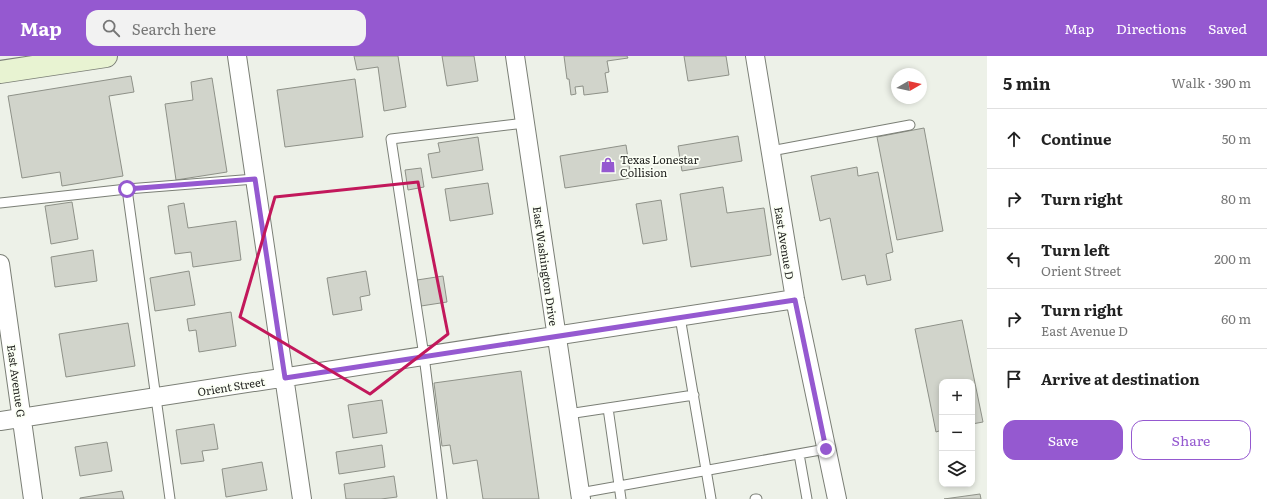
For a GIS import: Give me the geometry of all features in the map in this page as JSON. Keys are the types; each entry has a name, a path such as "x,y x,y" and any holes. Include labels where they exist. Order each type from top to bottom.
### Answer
{"main road":[{"path":"0,72 106,56"}],"street":[{"path":"237,56 302,499"},
{"name":"East Washington Drive","path":"515,56 581,496"},
{"name":"East Avenue D","path":"755,56 795,300 837,499"},
{"name":"East Avenue G","path":"0,264 33,499"},
{"name":"Orient Street","path":"0,421 795,300"}],"lane":[{"path":"442,499 424,356 391,139 525,123"},
{"path":"770,151 910,125"},
{"path":"0,202 127,189 255,179"},
{"path":"127,189 170,499"},
{"path":"680,317 711,499"},
{"path":"568,414 694,395"},
{"path":"608,408 620,499"},
{"path":"581,496 619,486 826,449"},
{"path":"799,454 807,499"}],"highlighted area":[{"path":"418,182 448,334 370,394 240,317 275,197"}],"building":[{"path":"354,56 398,56 406,107 384,111 378,67 357,70"},
{"path":"442,56 474,56 478,81 447,86"},
{"path":"564,56 627,56 628,58 607,61 609,72 605,73 608,92 584,95 583,86 575,87 576,94 571,95"},
{"path":"684,56 726,56 729,75 688,81"},
{"path":"131,76 134,92 109,96 123,176 62,186 60,172 22,178 8,96"},
{"path":"212,78 227,172 176,180 165,104 193,100 191,82"},
{"path":"355,79 363,137 285,147 277,90"},
{"path":"924,128 943,231 897,240 877,137"},
{"path":"738,136 742,161 682,171 678,146"},
{"path":"478,137 483,170 432,178 428,154 440,152 438,143"},
{"path":"626,145 631,178 565,188 560,156"},
{"path":"857,167 858,176 878,172 893,252 886,254 891,280 867,285 865,275 842,280 830,218 820,221 811,176"},
{"path":"421,168 424,187 408,190 405,170"},
{"path":"488,183 493,214 450,221 445,189"},
{"path":"723,187 727,213 764,208 771,255 691,267 680,194"},
{"path":"661,200 667,240 643,244 636,204"},
{"path":"72,202 78,239 51,244 45,206"},
{"path":"184,203 188,228 236,221 241,260 193,267 191,252 175,254 168,206"},
{"path":"93,250 97,281 55,287 51,257"},
{"path":"189,271 195,305 155,311 150,278"},
{"path":"366,271 370,295 360,297 362,310 333,315 327,278"},
{"path":"443,276 447,302 421,306 417,280"},
{"path":"231,312 236,346 199,352 196,330 189,331 187,319"},
{"path":"962,320 974,379 939,379 939,431 936,432 915,329"},
{"path":"128,323 135,366 66,377 59,334"},
{"path":"521,371 539,499 483,499 477,460 453,464 450,445 442,446 434,383"},
{"path":"975,383 983,422 975,423"},
{"path":"382,400 387,433 353,438 348,405"},
{"path":"214,424 218,449 202,451 204,461 181,464 176,430"},
{"path":"107,442 112,471 80,476 75,447"},
{"path":"382,445 385,467 339,474 336,452"},
{"path":"262,462 267,490 226,497 222,469"},
{"path":"394,476 397,497 381,499 346,499 344,484"},
{"path":"122,491 124,499 80,499 80,498"},
{"path":"980,494 981,499 944,499"}],"place":[{"name":"Texas Lonestar Collision","path":"608,165"}],"route":[{"path":"127,189 255,179 285,378 795,300 826,449"}]}
